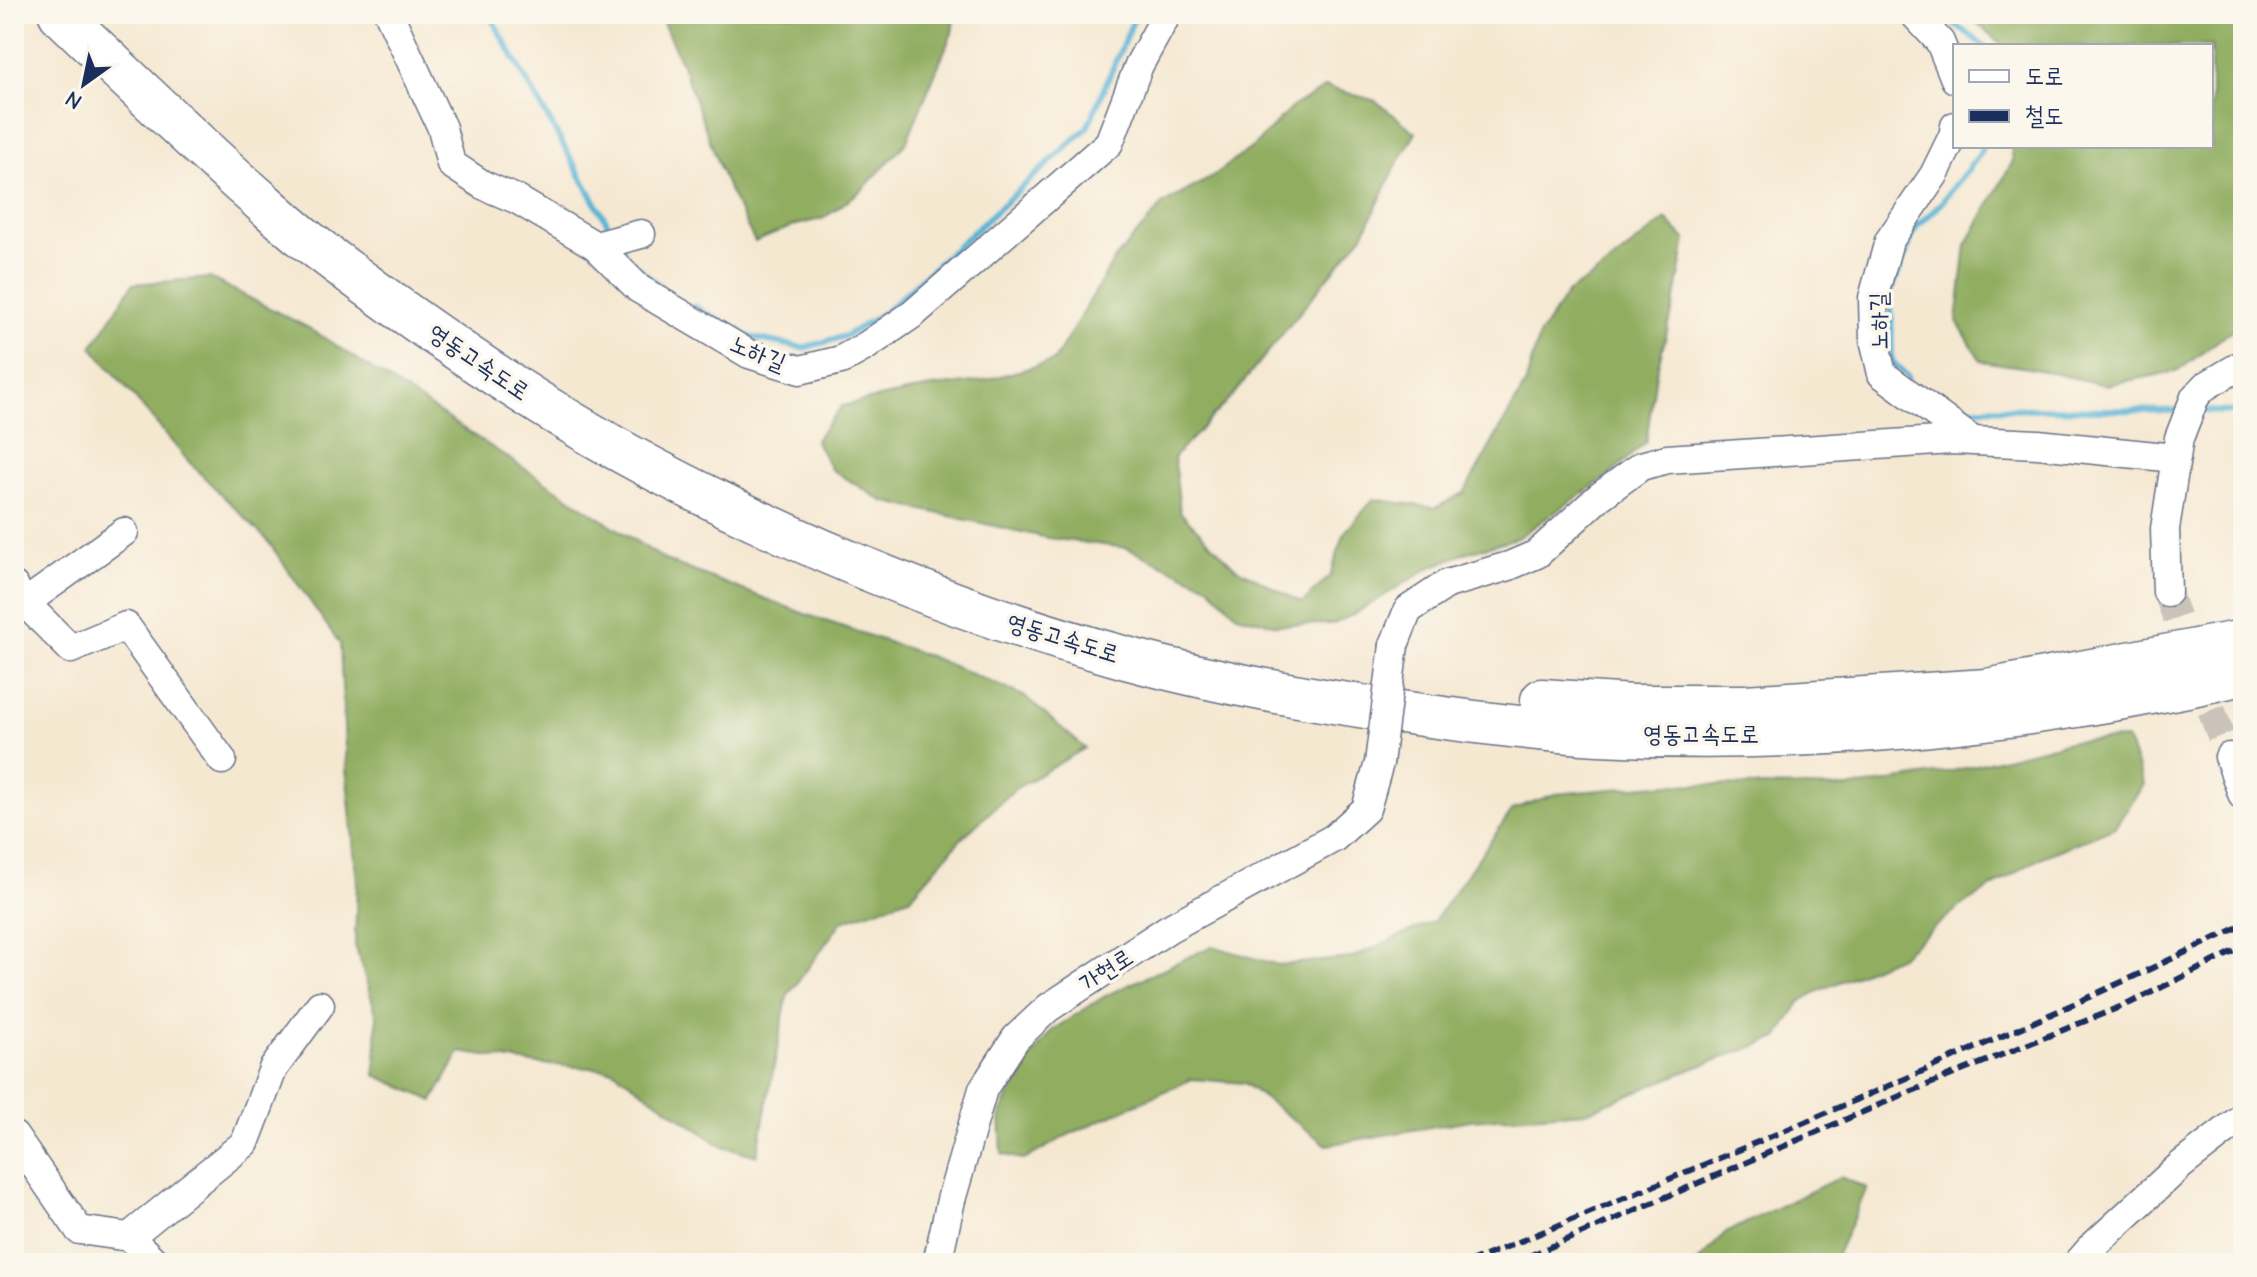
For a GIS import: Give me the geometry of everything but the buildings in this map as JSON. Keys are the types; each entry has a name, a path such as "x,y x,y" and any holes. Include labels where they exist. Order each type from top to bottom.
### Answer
{"highway":[{"name":"영동고속도로","path":"60,14 196,144 302,237 431,331 539,402 645,464 773,528 888,578 1007,622 1127,658 1246,686 1469,722 1599,734 1756,736 1886,729 2005,716 2201,684 2243,674"},
{"name":"영동고속도로","path":"93,14 212,125 304,204 393,272 500,347 607,413 709,470 892,553 1035,604 1229,655 1337,676 1442,691 1632,706 1745,706 1987,690 2243,641"}],"street":[{"name":"노하길","path":"389,14 442,128 451,164 483,185 618,240 639,289 749,354 800,370 841,360 913,314 1109,143 1139,65 1167,14"},
{"path":"1914,14 1940,42 1953,74"},
{"name":"노하길","path":"1953,136 1934,175 1889,241 1873,298 1874,339 1882,374 1973,441"},
{"path":"2167,592 2165,529 2177,448 2195,397 2204,387 2243,364"},
{"name":"가현로","path":"937,1263 951,1200 983,1089 1016,1038 1048,1008 1168,929 1334,838 1366,809 1379,763 1394,645 1408,610 1447,584 1509,566 1537,554 1599,497 1641,466 1667,459 1952,440 2177,448"},
{"path":"124,532 18,600 71,649 126,626 222,760"},
{"path":"2229,757 2243,796"},
{"path":"129,1237 245,1143 273,1069 320,1005"},
{"path":"2078,1263 2181,1165 2243,1117"},
{"path":"14,1136 79,1230 129,1237 156,1263"}],"green space":[{"path":"659,14 955,14 952,33 906,143 862,190 824,218 793,226 755,242 725,182 681,62"},
{"path":"1967,14 2243,14 2243,322 2178,371 2106,385 1981,361 1957,321 1966,245 2013,161 2011,148 2213,148 2213,44 2001,44"},
{"path":"1326,87 1376,101 1416,133 1396,166 1364,233 1233,395 1174,457 1180,512 1235,567 1302,603 1330,576 1345,532 1374,499 1435,508 1464,493 1525,385 1539,336 1567,293 1666,219 1686,240 1673,309 1656,373 1646,442 1607,477 1517,538 1431,567 1334,624 1277,625 1237,615 1209,586 1127,548 1048,538 883,501 831,469 815,440 842,406 925,388 982,381 1054,361 1114,260 1163,204 1212,177 1255,145 1291,108"},
{"path":"210,278 309,328 665,560 805,614 929,656 1024,696 1085,748 1015,789 961,839 910,898 842,921 787,997 757,1156 720,1145 613,1070 531,1063 460,1052 433,1101 375,1075 377,1016 355,945 357,883 346,768 340,644 267,540 189,462 92,347 133,284"},
{"path":"2127,739 2144,784 2115,827 2040,858 1958,908 1900,956 1800,1002 1778,1038 1586,1112 1470,1120 1327,1145 1244,1083 1192,1079 1068,1135 1024,1160 1002,1154 1000,1115 1018,1075 1052,1030 1107,995 1212,946 1278,965 1351,958 1434,921 1513,809 1555,794 1670,784 1849,788 1953,771 2073,741"},
{"path":"1840,1177 1867,1188 1833,1263 1697,1263 1725,1233"}],"waterway":[{"path":"489,14 613,233"},
{"path":"694,306 749,337 803,348 845,336 884,313 1087,128 1136,14"},
{"path":"1939,14 1982,44"},
{"path":"1908,377 1892,361 1891,292 1916,227 1938,207 1982,148"},
{"path":"621,247 630,262 660,286"},
{"path":"1926,391 1971,408 2179,411"},
{"path":"2199,411 2243,412"}],"tunnel":[{"path":"2167,592 2229,757"}],"railway":[{"path":"1468,1263 1955,1057 2243,925"},
{"path":"1513,1263 1900,1096 2130,1003 2243,947"}]}
